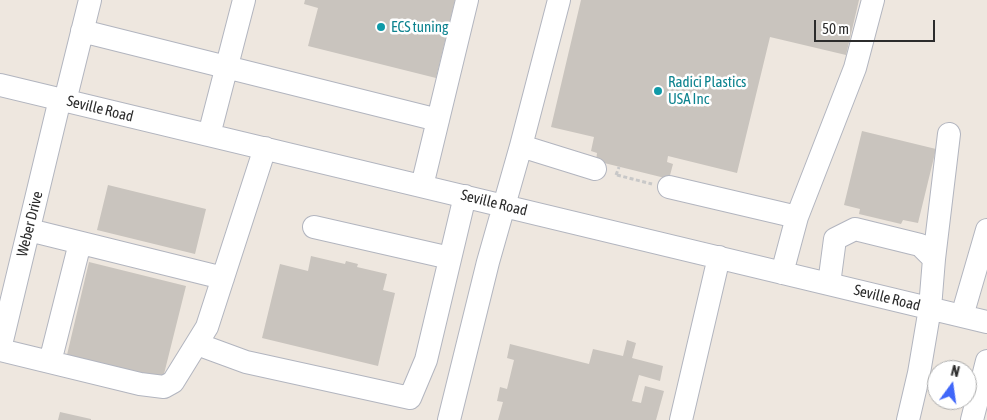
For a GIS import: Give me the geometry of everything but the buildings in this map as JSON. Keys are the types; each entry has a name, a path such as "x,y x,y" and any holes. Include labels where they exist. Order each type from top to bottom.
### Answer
{"street":[{"name":"Weber Drive","path":"0,349 29,230 90,0"},
{"path":"209,135 244,0"},
{"path":"422,186 468,0"},
{"path":"449,420 488,262 505,206 559,0"},
{"path":"782,272 796,216 855,68 873,0"},
{"path":"82,31 438,120"},
{"name":"Seville Road","path":"0,85 987,322"},
{"path":"908,420 930,308 949,134"},
{"path":"521,146 595,169"},
{"path":"0,349 140,384 164,387 173,382 207,327 265,148"},
{"path":"669,188 796,216"},
{"path":"197,344 246,362 410,398 426,360 465,196"},
{"path":"314,227 450,258"},
{"path":"829,284 835,239 855,229 920,245 934,259"},
{"path":"29,230 223,278"},
{"path":"962,316 987,230"},
{"path":"50,362 80,243"},
{"path":"681,420 719,257"},
{"path":"972,420 984,385 987,361"}],"path":[{"path":"617,175 669,188"}],"place":[{"name":"ECS tuning","path":"381,27"},
{"name":"Radici Plastics USA Inc","path":"658,91"}]}
